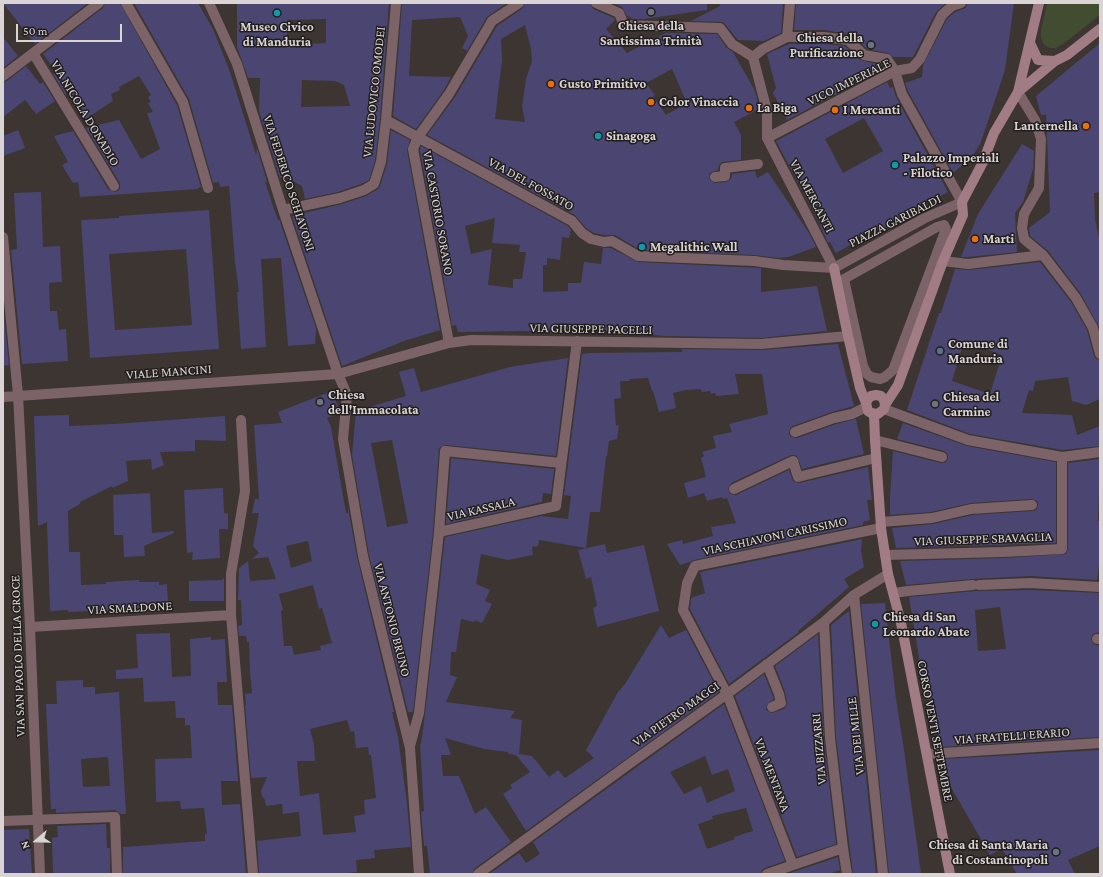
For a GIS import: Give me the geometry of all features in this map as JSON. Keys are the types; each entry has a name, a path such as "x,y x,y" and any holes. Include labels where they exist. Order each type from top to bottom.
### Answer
{"street":[{"path":"3,76 99,3"},
{"path":"126,3 183,102 208,188"},
{"name":"VIA FEDERICO SCHIAVONI","path":"209,3 237,64 283,210 338,374"},
{"name":"VIA LUDOVICO OMODEI","path":"283,210 340,198 364,190 374,184 381,162 396,3"},
{"name":"VIA CASTORIO SORANO","path":"449,343 413,149 418,137 449,94 492,20 519,3"},
{"path":"596,3 619,13 624,25 720,28 732,44 752,57 767,111 767,138"},
{"path":"787,37 790,3"},
{"name":"VICO IMPERIALE","path":"767,138 895,71 912,68 920,59 942,15 952,6 961,3"},
{"path":"962,202 983,162 994,133 1018,92 1039,3"},
{"path":"1018,92 1054,61 1067,55 1100,29"},
{"path":"752,57 763,49 787,37 848,40 864,55 887,60 895,71 902,94 962,202"},
{"path":"1030,43 1038,60 1054,61"},
{"name":"VIA NICOLA DONADIO","path":"33,53 114,186"},
{"path":"1018,92 1035,120 1041,140 1039,188 1024,214 1022,228 1024,239 1043,254 1076,298 1093,328 1100,354"},
{"name":"VIA DEL FOSSATO","path":"386,120 572,221 582,233 591,239 604,242 612,241 638,256 754,261 783,265 834,268"},
{"name":"VIA MERCANTI","path":"767,138 834,268"},
{"path":"715,177 725,176 725,168 758,164"},
{"name":"PIAZZA GARIBALDI","path":"834,268 925,218 962,202 963,215 943,261 898,386 885,407 878,414 874,414"},
{"name":"PIAZZA GARIBALDI","path":"944,225 946,229 893,370 885,377 880,378 867,374 863,366 844,279 944,225"},
{"name":"VIA SAN PAOLO DELLA CROCE","path":"3,242 18,395 30,627 40,874"},
{"path":"943,261 968,264 1043,254"},
{"path":"834,268 860,388 866,405 871,413 874,414 881,525 932,518 971,508 1032,505"},
{"name":"VIA GIUSEPPE PACELLI","path":"338,374 449,343 471,340 761,344 848,336"},
{"name":"VIA KASSALA","path":"410,748 419,713 439,532 556,506 578,341"},
{"name":"VIALE MANCINI","path":"3,397 338,374"},
{"name":"VIA ANTONIO BRUNO","path":"338,374 347,396 343,439 363,556 410,748 419,874"},
{"path":"795,432 834,418 852,414 866,405 871,396 876,395 881,396 884,400 885,407 968,440 1062,457 1100,452"},
{"path":"241,420 245,491 231,574 231,615 253,874"},
{"path":"875,440 942,457"},
{"path":"439,532 445,451 561,463"},
{"name":"VIA GIUSEPPE SBAVAGLIA","path":"884,555 1062,549 1062,457"},
{"path":"734,489 793,461 798,476 876,458"},
{"name":"CORSO VENTI SETTEMBRE","path":"881,525 884,555 901,622 950,874"},
{"name":"VIA SCHIAVONI CARISSIMO","path":"727,694 683,610 687,583 695,566 881,525"},
{"name":"VIA PIETRO MAGGI","path":"478,874 727,694 824,622 854,596 888,574"},
{"path":"894,593 908,590 976,585 1030,583 1100,587"},
{"name":"VIA DEI MILLE","path":"854,596 884,874"},
{"name":"VIA SMALDONE","path":"30,627 231,615"},
{"name":"VIA BIZZARRI","path":"824,622 830,738 847,874"},
{"path":"767,664 781,703 772,707"},
{"name":"VIA MENTANA","path":"727,694 793,864"},
{"name":"VIA FRATELLI ERARIO","path":"927,754 1100,743"},
{"path":"3,821 115,817 117,874"},
{"path":"767,874 843,848"}],"green space":[{"path":"1047,3 1100,3 1100,15 1063,44 1056,48 1050,48 1044,45 1041,38"}],"building":[{"path":"3,3 88,3 35,44"},
{"path":"105,3 120,3 177,105 201,187 198,189 80,197 78,182 73,183 62,165 68,162 54,136 73,131 108,189 115,192 120,189 120,183 86,128 119,120 141,159 160,149 147,113 153,112 148,103 151,102 148,97 151,95 139,76 119,87 120,90 111,94 113,101 84,120 68,92 65,94 53,74 56,71 43,54 103,8"},
{"path":"134,3 198,3 213,29 230,72 256,155 257,148 267,182 265,182 316,328 315,344 288,346 281,258 261,259 266,347 241,349 237,292 239,292 229,186 220,187 219,182 213,183 189,99"},
{"path":"237,3 389,3 380,119 375,161 369,180 338,192 305,199 302,186 284,176 280,178 259,111 260,78 248,78 237,47","holes":["326,19 326,43 287,45 287,20","302,80 335,81 344,85 350,106 301,107"]},
{"path":"402,3 507,3 487,17 467,51 462,48 468,36 460,17 412,20 409,76 451,77 444,90 416,129 393,116"},
{"path":"525,3 590,3 593,9 614,18 615,20 606,29 627,53 666,33 717,34 727,48 733,52 754,89 757,98 757,110 734,122 741,135 741,160 722,162 719,165 718,170 709,174 710,180 715,183 726,182 731,179 732,174 755,171 757,178 768,172 809,233 816,247 788,257 779,258 754,255 640,250 615,235 594,233 586,228 575,215 427,135 455,97 497,26 523,8","holes":["525,25 531,49 532,61 526,79 522,106 525,122 495,119 502,60 501,39","672,69 687,103 666,115 653,96 655,95 646,83"]},
{"name":"Chiesa della Santissima Trinità","path":"612,3 707,3 707,10 644,19 634,19 627,16 622,7"},
{"path":"719,3 783,3 781,33 764,41 738,40 723,22 691,21 720,6"},
{"path":"796,3 946,3 936,12 913,57 893,57 888,53 867,49 849,34 824,30 794,30"},
{"path":"967,3 1014,3 1005,70 984,133 980,144 972,157 953,173 905,83 922,77 923,65 947,19 955,12 966,8"},
{"path":"3,37 18,56 3,68"},
{"path":"1100,43 1100,192 1094,193 1095,219 1100,242 1100,329 1081,294 1048,251 1030,236 1029,228 1050,212 1046,115 1041,115 1036,96"},
{"path":"789,44 824,44 845,46 860,60 881,65 882,70 787,120 773,93 776,88 767,54"},
{"path":"26,66 40,84 43,82 55,101 36,114 25,100 3,117 3,82 7,81"},
{"name":"Palazzo Imperiali - Filotico","path":"887,82 890,88 893,87 896,97 948,192 929,202 928,200 903,214 904,216 900,217 902,220 884,229 883,227 880,229 879,227 854,240 855,242 836,253 830,242 828,243 820,226 821,225 776,141","holes":["864,118 883,151 843,173 825,139"]},
{"path":"18,130 25,148 3,156 3,136"},
{"path":"391,130 410,140 407,150 440,330 404,341 342,366 292,216 342,204 366,196 378,189 387,164"},
{"path":"1022,144 1034,151 1033,169 1023,202 1015,213 1017,252 961,257 978,214"},
{"path":"421,146 568,226 571,230 569,238 562,237 560,260 547,258 547,265 543,265 543,292 568,291 568,283 581,283 584,262 601,264 603,248 611,248 638,262 761,268 761,292 817,286 827,331 761,338 665,336 596,330 458,332 456,325 452,326 420,150","holes":["495,218 492,243 520,245 519,252 526,252 522,279 513,279 513,288 488,285 492,249 471,254 465,226"]},
{"path":"41,192 43,247 60,246 62,282 49,283 50,311 57,311 59,330 66,329 68,361 22,364 11,250 17,249 14,193"},
{"path":"209,210 219,349 90,358 81,220 119,218 119,216","holes":["186,249 192,325 115,330 109,254"]},
{"path":"1040,262 1071,302 1087,330 1094,356 1096,359 1100,360 1100,399 1086,405 1072,401 1068,377 1035,381 1033,391 1029,390 1022,413 1072,415 1077,435 1100,426 1100,446 1062,450 970,434 907,410 955,269 969,270","holes":["964,341 1002,355 990,394 952,381"]},
{"path":"3,306 9,365 3,366"},
{"path":"838,344 854,406 793,426 790,428 789,434 791,437 797,438 836,424 856,419 864,454 802,469 797,456 791,455 731,483 728,489 730,494 736,495 789,470 793,481 799,483 868,467 872,500 867,500 870,520 863,522 863,525 694,560 680,565 667,544 682,540 683,544 713,536 711,527 736,523 727,498 723,499 722,497 707,501 704,493 688,498 684,483 706,477 701,458 704,456 702,452 716,448 713,436 732,432 729,424 768,414 762,374 735,374 739,394 716,396 715,393 711,394 710,391 702,392 701,389 673,393 676,408 659,412 648,378 630,379 629,381 620,381 621,398 614,399 616,426 619,425 617,439 609,441 600,512 590,512 586,548 539,540 538,546 532,547 533,555 508,560 481,554 476,584 490,590 485,601 492,604 482,623 475,620 474,622 461,619 456,652 451,652 450,675 457,677 446,702 515,711 510,718 522,720 519,754 532,756 549,777 558,770 565,778 594,758 586,750 618,692 625,684 661,625 669,638 686,630 719,692 526,831 503,794 512,788 510,785 530,772 516,755 509,754 508,752 484,749 445,738 451,755 441,755 443,776 459,776 475,814 486,807 511,842 474,869 472,874 430,874 427,846 424,846 421,812 424,811 420,743 421,744 425,714 445,537 541,516 568,519 571,496 564,495 582,354 682,352 682,349 762,350"},
{"path":"568,358 556,456 446,445 439,448 433,531 413,712 408,712 369,555 352,455 356,411 406,396 399,372 414,368 421,392 510,367","holes":["392,440 408,523 387,527 371,443"]},
{"path":"332,391 339,409 339,413 327,418 331,427 346,513 348,513 348,508 357,557 394,712 392,712 398,737 411,847 374,850 375,858 356,860 357,872 336,874 259,874 257,841 301,836 299,812 283,814 282,804 266,806 261,791 267,777 251,778 245,705 245,694 252,693 249,642 247,642 246,636 239,636 238,626 242,625 241,600 238,600 239,568 248,561 250,581 276,579 268,557 252,559 259,553 253,546 259,513 252,513 255,499 259,499 254,425 282,423 278,412","holes":["308,541 312,561 291,568 286,546","313,585 319,609 322,608 332,643 320,646 321,650 294,655 292,646 284,646 281,611 283,610 279,594","347,720 351,732 354,731 356,748 368,747 369,755 371,755 376,798 364,800 365,814 354,816 356,832 323,835 319,793 300,796 297,761 315,761 314,744 310,729"]},
{"path":"69,415 69,426 225,416 226,441 195,440 195,451 160,452 164,465 152,470 151,459 126,461 128,481 112,488 112,486 80,502 80,504 68,511 69,552 80,552 81,585 139,580 139,582 159,582 159,585 167,584 168,603 140,604 141,609 68,612 68,610 50,611 47,522 38,526 34,416"},
{"path":"903,423 967,446 1056,462 1056,543 896,548 892,528 933,524 972,515 1032,511 1036,510 1038,505 1037,501 1032,499 971,503 931,512 890,515 893,451 941,463 946,462 948,458 947,453 944,451 897,439"},
{"path":"451,458 554,469 551,494 543,493 542,502 446,524"},
{"path":"1100,459 1098,521 1100,521 1100,558 1097,580 1030,576 972,579 906,585 900,561 1004,558 1066,554 1068,549 1068,463"},
{"path":"223,488 224,513 228,514 228,529 219,529 220,558 192,560 193,552 187,553 184,490"},
{"path":"150,493 152,533 174,531 174,533 144,546 145,556 124,557 123,535 114,535 113,495"},
{"path":"862,539 861,551 864,567 844,579 849,587 798,631 799,632 729,684 690,609 691,598 705,593 700,572"},
{"path":"605,544 607,553 644,545 659,611 597,627 593,608 597,606 591,577 586,579 578,550"},
{"path":"224,578 224,601 189,601 189,581 222,580"},
{"path":"1030,590 1100,593 1100,632 1093,634 1091,639 1093,644 1100,646 1100,737 941,747 922,675 909,597 976,591","holes":["1000,607 1006,649 978,651 975,610"]},
{"path":"885,603 896,699 921,874 889,874 861,604"},
{"path":"849,611 876,874 853,874 836,737 831,625"},
{"path":"170,633 172,677 191,676 190,639 211,637 211,640 225,639 227,682 217,682 218,705 232,705 238,781 221,781 222,805 240,804 246,874 123,874 123,847 205,841 205,834 207,834 204,808 181,809 180,801 156,802 155,759 192,758 190,725 185,725 185,718 176,718 175,701 144,702 143,678 116,679 116,670 138,668 136,634"},
{"path":"818,634 824,739 836,844 797,857 735,696 764,674 774,699 767,704 766,710 772,713 784,709 787,705 785,692 775,666"},
{"path":"83,680 83,687 95,687 95,694 119,692 126,814 121,814 115,810 56,813 56,809 51,809 46,704 57,704 56,681","holes":["108,757 110,786 83,787 81,759"]},
{"path":"724,704 785,861 765,868 762,870 761,874 489,874 519,853 526,863 540,854 533,842","holes":["705,756 712,775 728,769 735,791 707,803 701,786 684,794 670,772","746,808 753,831 734,837 735,839 707,849 698,824 713,819 712,816"]},
{"path":"1100,750 1100,846 1068,860 1075,874 1017,874 1002,849 990,855 952,789 945,769 944,759"},
{"path":"106,824 107,848 110,848 110,874 53,874 52,838 58,837 57,826"},
{"path":"29,829 32,874 3,874 3,830"},
{"path":"838,857 840,870 828,874 787,874"}],"place":[{"name":"Chiesa della Santissima Trinità","path":"651,12"},
{"name":"Museo Civico di Manduria","path":"277,13"},
{"name":"Chiesa della Purificazione","path":"871,45"},
{"name":"Gusto Primitivo","path":"551,84"},
{"name":"Color Vinaccia","path":"651,102"},
{"name":"La Biga","path":"749,108"},
{"name":"I Mercanti","path":"835,110"},
{"name":"Lanternella","path":"1086,126"},
{"name":"Sinagoga","path":"598,136"},
{"name":"Palazzo Imperiali - Filotico","path":"895,165"},
{"name":"Marti","path":"975,239"},
{"name":"Megalithic Wall","path":"642,247"},
{"name":"Comune di Manduria","path":"940,351"},
{"name":"Chiesa dell'Immacolata","path":"320,402"},
{"name":"Chiesa del Carmine","path":"935,404"},
{"name":"Chiesa di San Leonardo Abate","path":"875,624"},
{"name":"Chiesa di Santa Maria di Costantinopoli","path":"1056,852"}]}
